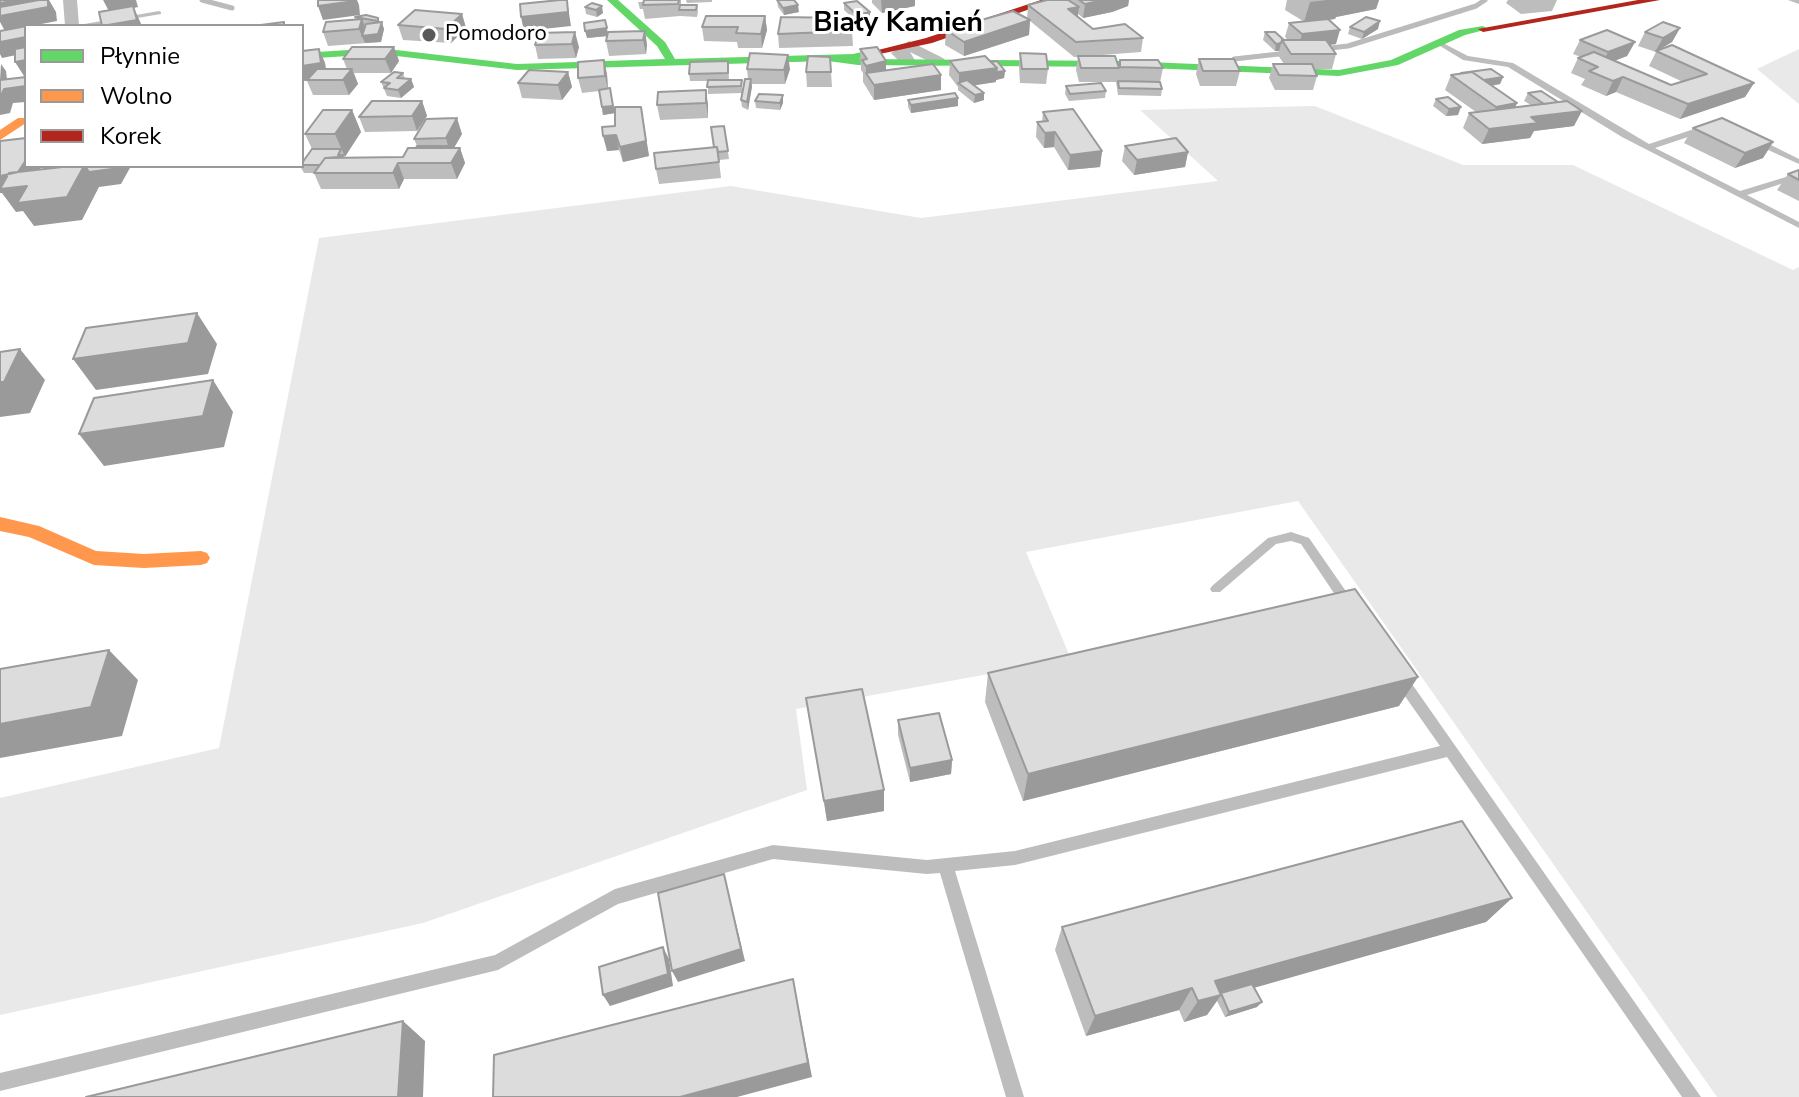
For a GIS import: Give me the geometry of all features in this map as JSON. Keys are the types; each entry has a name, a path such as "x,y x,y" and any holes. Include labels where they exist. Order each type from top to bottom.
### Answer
{"street":[{"path":"70,0 74,24"},
{"path":"612,0 661,44 672,63"},
{"path":"909,54 1051,0"},
{"path":"304,56 379,51 517,67 909,54 938,61 1339,73 1394,63 1463,32 1618,3 1655,0"},
{"path":"0,125 24,119"},
{"path":"0,136 24,119"},
{"path":"0,524 33,531 94,558 144,561 201,558"}],"lane":[{"path":"87,24 159,13"},
{"path":"1439,43 1466,58 1510,65 1649,147 1799,225"},
{"path":"1649,147 1717,124"},
{"path":"1758,142 1799,162"},
{"path":"1740,194 1799,175"},
{"path":"1216,589 1272,541 1299,537 1359,619"},
{"path":"1386,658 1692,1097"},
{"path":"0,1082 498,962 615,897 773,852 843,861 945,865 1015,858 1450,750"},
{"path":"945,865 1015,1097"}],"shaded area":[{"path":"1799,49 1799,104 1757,69"},
{"path":"1315,106 1463,165 1573,165 1793,270 1799,267 1799,1097 1717,1097 1298,501 1026,552 1071,659 796,709 807,790 423,923 0,1015 0,798 219,748 319,238 731,186 921,218 1218,181 1140,110"}],"building":[{"path":"48,0 48,7 0,16 0,7"},
{"path":"318,0 355,0 355,1 318,6"},
{"path":"567,0 568,12 521,17 520,4"},
{"path":"644,0 679,0 678,4 643,5"},
{"path":"777,0 794,0 798,5 783,8"},
{"path":"1047,0 1068,0 1079,7 1068,9 1093,29 1125,24 1143,38 1076,42 1028,5"},
{"path":"1079,0 1103,0 1085,4"},
{"path":"857,1 870,12 857,15 844,3"},
{"path":"592,3 602,6 596,10 585,7"},
{"path":"680,5 697,5 696,10 679,10"},
{"path":"133,6 137,20 102,24 99,12"},
{"path":"415,10 462,14 446,29 398,25"},
{"path":"1013,11 1030,20 964,42 946,30"},
{"path":"366,15 378,18 378,21 355,17"},
{"path":"706,16 765,16 761,34 736,33 738,27 702,27"},
{"path":"781,17 844,18 852,31 778,34"},
{"path":"1366,17 1380,21 1364,32 1350,27"},
{"path":"362,19 359,29 323,32 326,22"},
{"path":"1328,19 1340,30 1302,34 1289,23"},
{"path":"605,20 607,28 585,31 584,23"},
{"path":"382,22 378,34 362,36 366,24"},
{"path":"1663,22 1680,28 1663,38 1645,32"},
{"path":"24,26 24,37 0,42 0,31"},
{"path":"1607,30 1635,42 1608,52 1580,40"},
{"path":"645,31 643,40 606,41 608,32"},
{"path":"575,32 572,44 535,45 539,33"},
{"path":"1265,32 1275,32 1284,40 1276,44"},
{"path":"1282,40 1326,40 1336,54 1291,54"},
{"path":"1672,45 1754,83 1688,104 1623,77 1613,81 1589,71 1598,67 1578,58 1594,52 1671,85 1707,74 1656,51"},
{"path":"24,47 24,60 15,62 15,49"},
{"path":"352,47 394,47 385,59 343,59"},
{"path":"877,47 886,61 866,66 862,60 867,59 860,49"},
{"path":"319,49 321,63 304,66 304,51"},
{"path":"750,53 788,55 784,70 747,69"},
{"path":"1020,53 1046,54 1048,69 1022,69"},
{"path":"808,56 830,57 831,72 806,72"},
{"path":"985,56 997,68 959,73 950,61"},
{"path":"1078,56 1115,56 1119,68 1081,68"},
{"path":"1199,59 1234,59 1240,71 1203,71"},
{"path":"604,60 605,76 578,78 578,62"},
{"path":"1120,60 1158,60 1163,68 1120,67"},
{"path":"728,61 728,73 689,74 690,62"},
{"path":"997,61 1005,71 996,72 997,68 991,62"},
{"path":"933,64 941,75 874,85 866,73"},
{"path":"1273,64 1312,64 1317,76 1279,75"},
{"path":"317,69 352,69 343,80 307,80"},
{"path":"1491,69 1503,77 1484,80 1472,72 1461,73"},
{"path":"529,70 568,72 558,85 518,83"},
{"path":"394,72 403,73 397,78 411,79 398,90 384,88 390,83 381,82"},
{"path":"1472,72 1517,103 1496,107 1451,75"},
{"path":"24,77 24,86 4,89 0,98 0,80"},
{"path":"745,79 751,79 747,102 741,100"},
{"path":"708,80 742,80 741,86 707,87"},
{"path":"967,80 984,93 975,95 958,83"},
{"path":"1118,81 1160,82 1162,89 1119,88"},
{"path":"1101,83 1106,91 1070,94 1066,86"},
{"path":"610,88 613,106 602,107 599,90"},
{"path":"706,90 706,103 657,105 658,92"},
{"path":"1541,91 1558,102 1544,104 1528,93"},
{"path":"955,93 958,98 911,105 908,100"},
{"path":"759,94 783,95 780,103 755,101"},
{"path":"1448,97 1461,107 1449,109 1436,99"},
{"path":"372,101 422,101 412,116 359,117"},
{"path":"1567,101 1582,111 1531,117 1538,123 1489,129 1469,113"},
{"path":"615,107 641,107 646,141 620,147 616,135 603,136 602,127 615,126"},
{"path":"1073,109 1102,151 1070,155 1055,132 1045,133 1037,122 1048,121 1043,112"},
{"path":"323,110 352,110 335,134 305,134"},
{"path":"457,118 446,138 414,139 426,119"},
{"path":"1722,118 1773,142 1745,153 1693,128"},
{"path":"724,126 728,151 718,152 714,147 711,127"},
{"path":"24,138 24,163 18,172 0,176 0,141"},
{"path":"1176,138 1188,152 1137,160 1125,146"},
{"path":"417,146 448,146 416,148"},
{"path":"717,147 719,162 656,169 654,153"},
{"path":"408,148 460,148 451,163 398,163 393,173 314,173 325,158 403,157"},
{"path":"312,149 341,149 338,155 343,155 325,158 320,165 304,165"},
{"path":"83,168 67,197 17,203 27,186 0,189 9,173"},
{"path":"86,168 112,168 112,169 89,172"},
{"path":"1799,170 1799,180 1788,174"},
{"path":"197,313 188,343 73,359 86,328"},
{"path":"20,349 4,382 0,382 0,352"},
{"path":"213,380 203,416 79,434 94,398"},
{"path":"1355,589 1418,677 1028,774 988,673"},
{"path":"109,650 91,707 0,724 0,669"},
{"path":"862,689 884,790 824,801 806,698"},
{"path":"939,713 952,760 910,768 898,720"},
{"path":"1462,821 1512,898 1215,981 1221,995 1198,1001 1192,988 1095,1016 1062,927"},
{"path":"724,874 741,949 672,971 658,893"},
{"path":"663,947 668,974 603,995 599,967"},
{"path":"793,979 808,1063 680,1097 493,1097 494,1055"},
{"path":"1252,984 1262,1002 1229,1012 1221,993"},
{"path":"403,1021 398,1097 86,1097"}],"waterway":[{"path":"202,0 232,8"},
{"path":"1322,49 1348,46 1476,6 1485,0"},
{"path":"1234,59 1288,53"}],"traffic: fast":[{"path":"612,0 661,44 672,63"},
{"path":"829,58 858,62 1124,64 1339,73 1394,63 1463,32 1483,29"},
{"path":"304,56 379,51 517,67 853,57 875,52"}],"traffic: slow":[{"path":"0,136 22,120"},
{"path":"0,524 33,531 94,558 144,561 201,558"}],"traffic: jam":[{"path":"875,52 928,41 1051,0"},
{"path":"1483,29 1655,0"}],"place":[{"name":"Pomodoro","path":"429,35"}],"district":[{"name":"Biały Kamień","path":"898,24"}]}
